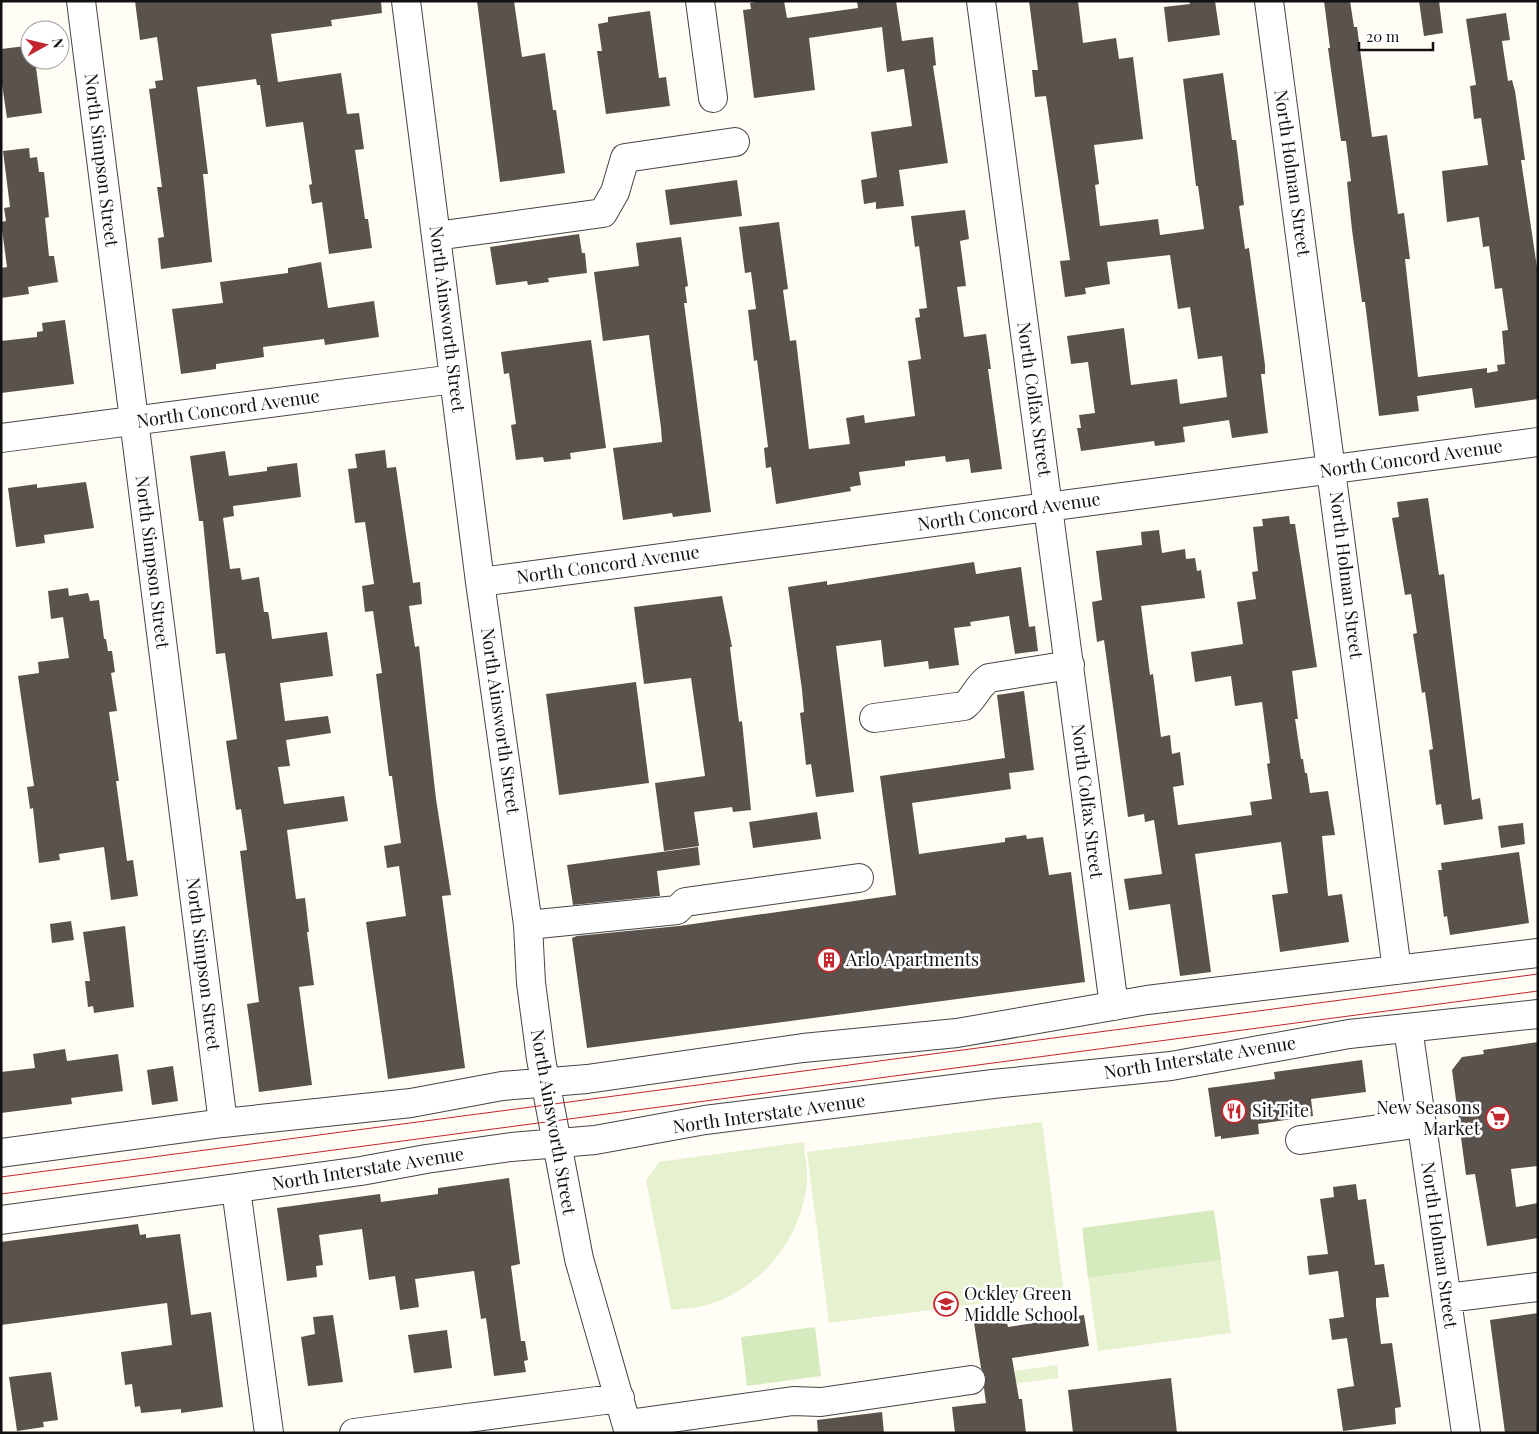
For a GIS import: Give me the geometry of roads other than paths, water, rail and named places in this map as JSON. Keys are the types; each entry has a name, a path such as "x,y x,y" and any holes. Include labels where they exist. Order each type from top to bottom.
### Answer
{"street":[{"name":"North Simpson Street","path":"81,1 224,1123"},
{"name":"North Ainsworth Street","path":"406,1 480,582 528,925 531,983 545,1082 578,1259 628,1428"},
{"path":"700,1 713,98"},
{"name":"North Colfax Street","path":"981,1 1114,1006"},
{"name":"North Holman Street","path":"1269,1 1397,970"},
{"path":"436,236 603,213 615,192 624,158 735,142"},
{"name":"North Concord Avenue","path":"1,438 454,379"},
{"name":"North Concord Avenue","path":"480,582 1538,442"},
{"path":"874,718 964,706 970,702 982,682 989,678 1070,665"},
{"path":"528,925 677,910 685,902 859,878"},
{"path":"1,1153 224,1123 411,1103 502,1086 803,1048 957,1033 1114,1006 1538,952"},
{"name":"North Interstate Avenue","path":"1,1220 236,1189 361,1171 426,1159 595,1140 725,1118 994,1084 1171,1066 1349,1034 1538,1014"},
{"name":"North Holman Street","path":"1408,1028 1466,1433"},
{"path":"1300,1140 1422,1123"},
{"path":"236,1189 269,1433"},
{"path":"1447,1298 1538,1287"},
{"path":"628,1428 794,1401 821,1402 971,1380"},
{"path":"354,1433 620,1398"}],"tram line":[{"path":"1,1177 1538,974"},
{"path":"1,1194 1538,991"}],"place":[{"name":"Arlo Apartments","path":"829,960"},
{"name":"Sit Tite","path":"1234,1111"},
{"name":"New Seasons Market","path":"1498,1118"},
{"name":"Ockley Green Middle School","path":"946,1304"}]}
